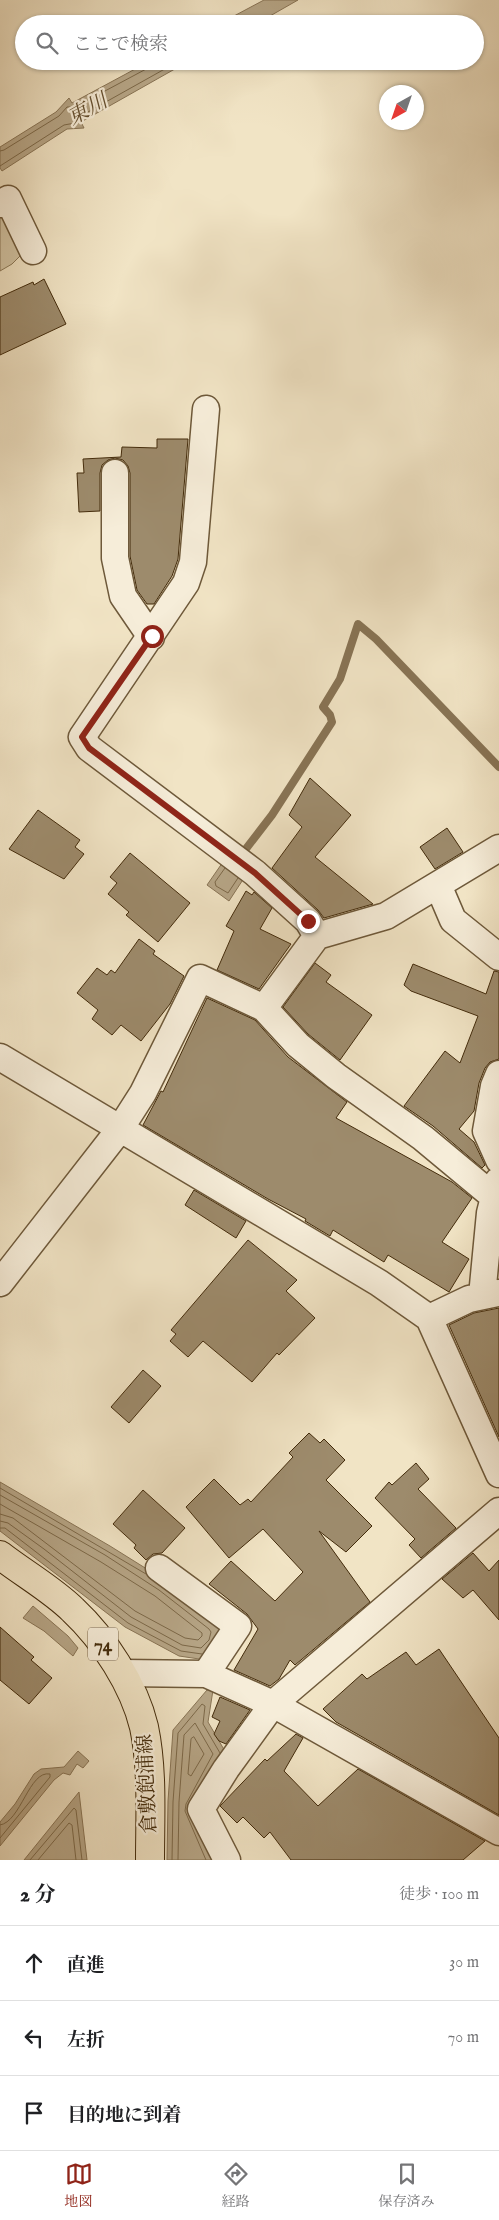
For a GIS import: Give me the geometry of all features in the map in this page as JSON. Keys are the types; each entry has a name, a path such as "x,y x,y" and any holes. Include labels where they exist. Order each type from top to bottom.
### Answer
{"main road":[{"name":"倉敷飽浦線","path":"0,1555 73,1609 101,1641 123,1673 143,1726 150,1770 150,1860"}],"street":[{"path":"0,204 8,199 32,251"},
{"path":"206,409 194,562 186,583 82,737 89,748 255,873 308,921 317,936"},
{"path":"115,473 115,558 123,596 152,636"},
{"path":"264,1008 317,936 386,916 499,848"},
{"path":"438,885 453,920 499,957"},
{"path":"0,1282 120,1129 143,1093 200,978 264,1008 298,1046 336,1076 497,1188 490,1213 491,1294 469,1299 429,1318"},
{"path":"0,1057 379,1283 429,1318 499,1474"},
{"path":"499,1074 494,1086 486,1131 499,1160"},
{"path":"227,1860 201,1809 226,1769 273,1704 499,1511"},
{"path":"159,1568 238,1626 206,1674"},
{"path":"123,1673 206,1674 273,1704 499,1832"}],"shaded area":[{"path":"2,215 24,252 12,264 0,271 0,217"}],"water":[{"path":"264,0 298,0 272,15 236,15"},
{"name":"東川","path":"133,70 173,70 81,122 84,128 67,129 2,171 0,168 0,147 56,112 69,98 72,103"},
{"path":"225,859 246,875 229,901 207,885"},
{"path":"0,1482 166,1581 223,1630 206,1660 179,1656 125,1627 0,1531"},
{"path":"33,1606 68,1636 78,1648 73,1656 44,1631 23,1618"},
{"path":"207,1690 213,1690 208,1722 226,1753 196,1810 215,1860 167,1860 168,1801 173,1730"},
{"path":"78,1751 89,1761 83,1768 77,1764 70,1775 63,1773 54,1780 0,1846 0,1822 15,1804 34,1774 41,1769 64,1767"},
{"path":"79,1792 87,1860 24,1860"}],"building":[{"path":"44,279 66,324 0,355 0,297 33,282 34,285"},
{"path":"157,439 188,439 178,559 172,576 154,604 147,604 137,590 130,556 130,473 128,466 123,460 115,458 108,460 102,465 100,473 100,511 79,512 77,473 84,473 83,459 121,457 122,447 157,448"},
{"path":"310,778 351,815 315,857 373,904 324,918 318,910 272,868 302,827 289,815"},
{"path":"38,810 80,840 75,847 84,854 64,879 9,849"},
{"path":"447,828 463,852 435,869 420,847"},
{"path":"130,853 190,903 158,942 126,915 129,912 108,894 117,883 110,877"},
{"path":"246,891 252,895 254,892 272,908 260,929 291,944 259,989 217,970 234,931 226,926"},
{"path":"139,939 155,951 153,954 184,976 170,1004 141,1041 121,1025 112,1035 92,1019 98,1010 77,993 97,968 107,975 111,970 115,973"},
{"path":"315,963 331,975 326,982 372,1015 340,1060 308,1034 283,1007"},
{"path":"413,964 486,994 494,971 499,972 499,1059 490,1062 485,1068 479,1083 474,1111 459,1129 474,1142 485,1165 482,1168 433,1126 404,1106 445,1051 460,1063 478,1016 411,991 404,985"},
{"path":"207,998 255,1020 288,1057 347,1102 336,1118 452,1182 472,1198 442,1242 469,1259 449,1292 388,1255 384,1262 333,1230 330,1236 305,1221 306,1219 268,1199 143,1125 161,1091 163,1092"},
{"path":"194,1190 246,1221 236,1238 185,1205"},
{"path":"248,1240 297,1280 286,1291 315,1318 279,1355 277,1353 252,1382 203,1341 188,1357 170,1341 176,1334 171,1330"},
{"path":"499,1308 499,1437 449,1325 474,1313"},
{"path":"143,1370 161,1386 129,1423 111,1407"},
{"path":"309,1433 320,1443 324,1439 345,1460 326,1480 372,1526 346,1552 319,1531 370,1602 295,1665 290,1660 279,1679 270,1686 234,1670 258,1629 247,1614 209,1584 231,1561 275,1601 303,1572 263,1529 229,1558 186,1507 214,1479 240,1505 248,1499 251,1502 293,1457 289,1453"},
{"path":"416,1463 429,1479 418,1489 456,1528 421,1558 409,1545 415,1539 375,1498 389,1482 392,1485"},
{"path":"143,1490 185,1528 162,1553 153,1554 146,1560 134,1548 136,1545 113,1524"},
{"path":"473,1553 489,1571 499,1560 499,1620 473,1590 463,1598 442,1579"},
{"path":"0,1627 34,1657 31,1660 52,1678 29,1704 0,1680"},
{"path":"439,1649 499,1738 499,1815 336,1722 323,1709 362,1674 367,1679 406,1652 416,1665"},
{"path":"220,1697 250,1710 226,1744 219,1741 214,1734 220,1721 212,1717"},
{"path":"296,1734 303,1738 284,1771 318,1806 358,1769 485,1841 463,1860 291,1860 270,1832 264,1838 243,1817 237,1823 220,1806 265,1759 267,1761"}],"waterway":[{"path":"242,854 272,815 332,722 330,715 323,707 340,679 358,624 376,639 499,767"}],"route":[{"path":"152,636 82,737 89,748 255,873 308,921"}]}
